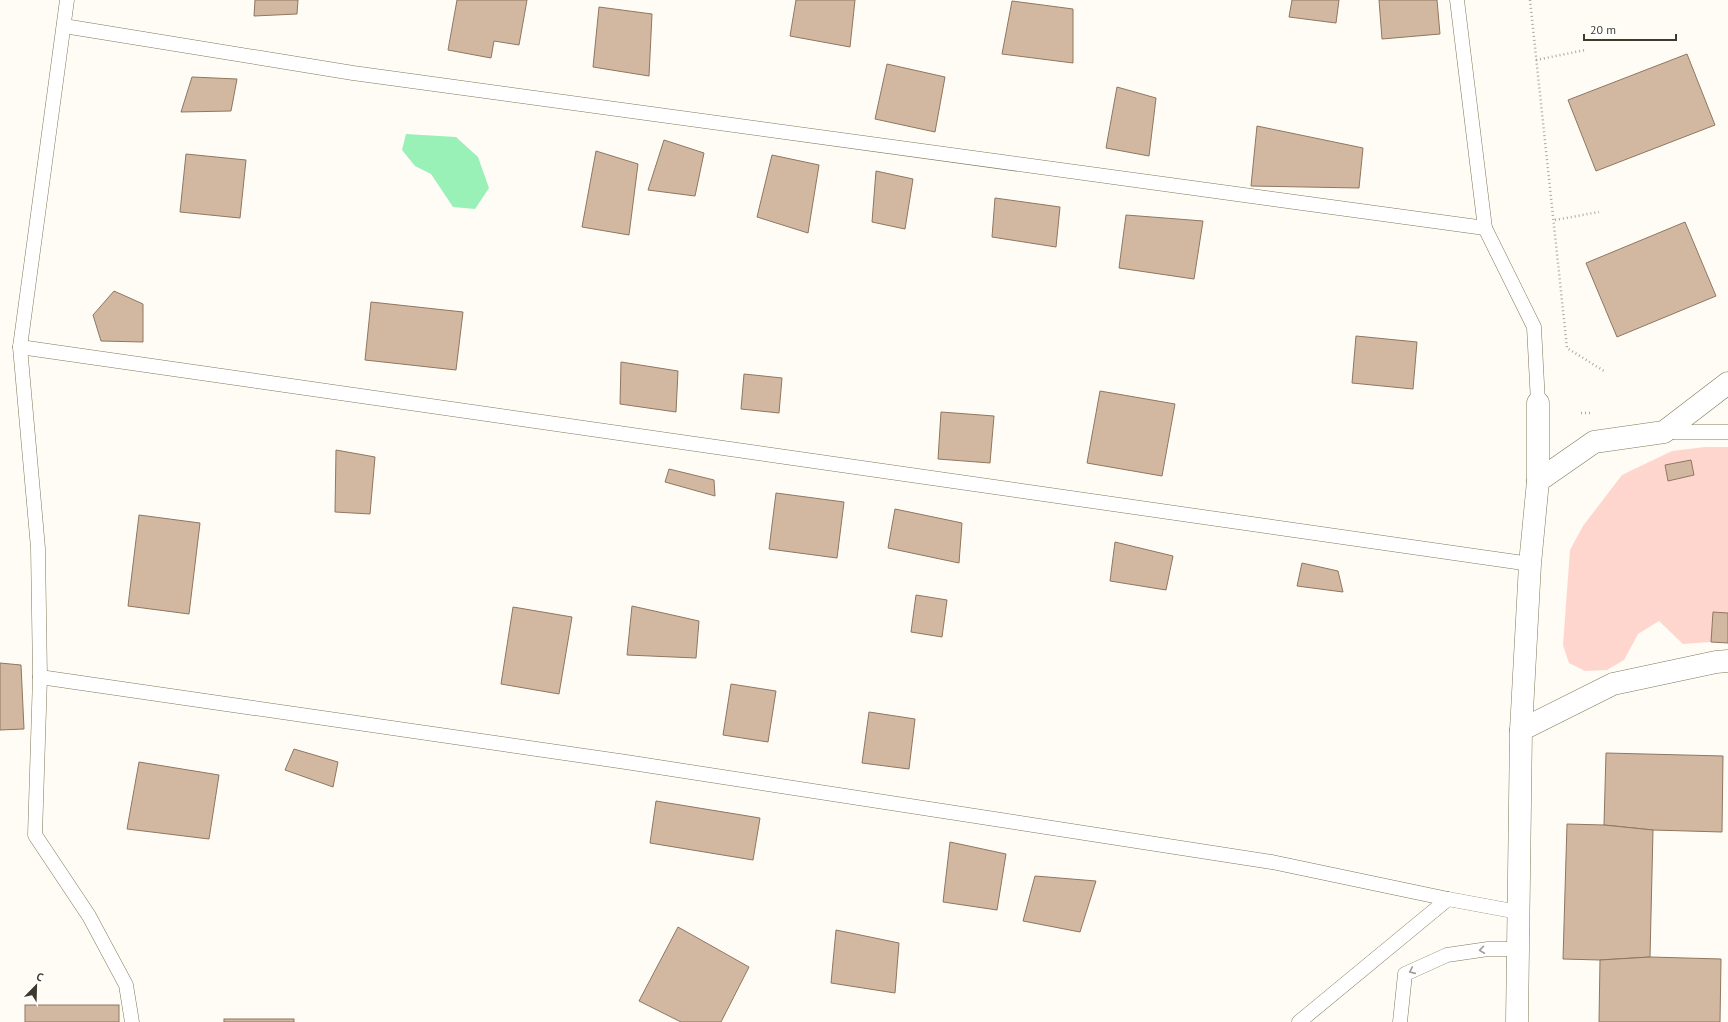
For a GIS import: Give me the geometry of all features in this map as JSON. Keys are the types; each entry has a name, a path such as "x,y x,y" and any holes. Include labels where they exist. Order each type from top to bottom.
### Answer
{"street":[{"path":"1538,481 1594,442 1664,432 1728,383"},
{"path":"1517,1022 1521,730 1530,564 1538,481 1538,403"},
{"path":"1521,730 1613,684 1722,662"}],"lane":[{"path":"67,0 20,347 38,548 40,677 35,834 89,916 126,985 132,1022"},
{"path":"1457,0 1485,228 1534,327 1538,403"},
{"path":"64,26 354,73 1485,228"},
{"path":"20,347 1530,564"},
{"path":"1664,432 1728,432"},
{"path":"40,677 618,761 1272,862 1448,899 1518,912"},
{"path":"1299,1022 1448,899"},
{"path":"1400,1022 1405,974 1447,956 1488,949 1518,949"}],"path":[{"path":"1530,0 1555,220 1567,348 1604,371"},
{"path":"1536,60 1585,50"},
{"path":"1555,220 1599,212"}],"shaded area":[{"path":"406,134 456,137 478,157 489,188 475,209 453,207 431,174 415,166 402,150"},
{"path":"1705,447 1728,447 1728,613 1713,612 1711,642 1683,644 1659,621 1638,634 1624,660 1607,670 1585,671 1569,663 1563,645 1570,550 1583,526 1622,475 1672,451"}],"building":[{"path":"255,0 298,0 297,14 254,16"},
{"path":"457,0 527,0 519,45 494,41 491,58 448,50"},
{"path":"796,0 855,0 850,47 790,36"},
{"path":"1292,0 1339,0 1336,23 1289,17"},
{"path":"1379,0 1437,0 1440,34 1382,39"},
{"path":"1012,1 1073,9 1073,63 1002,54"},
{"path":"599,7 652,14 649,76 593,67"},
{"path":"1687,54 1715,125 1596,171 1568,100"},
{"path":"887,64 945,77 935,132 875,119"},
{"path":"192,77 237,79 231,111 181,112"},
{"path":"1117,87 1156,98 1149,156 1106,148"},
{"path":"1257,126 1363,148 1359,188 1251,186"},
{"path":"664,140 704,153 695,196 648,190"},
{"path":"596,151 638,164 629,235 582,227"},
{"path":"186,154 246,160 240,218 180,212"},
{"path":"772,155 819,165 808,233 757,217"},
{"path":"876,171 913,179 905,229 872,222"},
{"path":"995,198 1060,207 1056,247 992,237"},
{"path":"1126,215 1203,221 1194,279 1119,268"},
{"path":"1685,222 1716,296 1617,337 1586,263"},
{"path":"114,291 143,304 143,342 101,341 93,315"},
{"path":"371,302 463,312 456,370 365,360"},
{"path":"1356,336 1417,342 1413,389 1352,383"},
{"path":"621,362 678,371 676,412 620,404"},
{"path":"744,374 782,378 779,413 741,409"},
{"path":"1100,391 1175,404 1162,476 1087,463"},
{"path":"941,412 994,416 990,463 938,459"},
{"path":"336,450 375,457 370,514 335,512"},
{"path":"1691,460 1694,475 1668,481 1665,465"},
{"path":"669,469 714,480 715,496 665,482"},
{"path":"776,493 844,502 837,558 769,549"},
{"path":"895,509 962,523 959,563 888,548"},
{"path":"139,515 200,523 189,614 128,606"},
{"path":"1115,542 1173,556 1166,590 1110,581"},
{"path":"1302,563 1338,571 1343,592 1297,586"},
{"path":"916,595 947,600 942,637 911,632"},
{"path":"632,606 699,621 696,658 627,655"},
{"path":"513,607 572,617 559,694 501,684"},
{"path":"1713,612 1728,613 1728,643 1711,642"},
{"path":"0,663 21,665 24,729 0,730"},
{"path":"731,684 776,691 768,742 723,735"},
{"path":"869,712 915,719 909,769 862,763"},
{"path":"294,749 338,762 333,787 285,770"},
{"path":"1606,753 1723,756 1722,832 1653,830 1604,825"},
{"path":"139,762 219,775 209,839 127,829"},
{"path":"656,801 760,818 753,860 650,843"},
{"path":"1567,824 1604,825 1653,830 1650,957 1600,960 1563,959"},
{"path":"950,842 1006,854 997,910 943,902"},
{"path":"1035,876 1096,881 1080,932 1023,921"},
{"path":"678,927 749,967 721,1022 681,1022 639,1001"},
{"path":"836,930 899,943 895,993 831,983"},
{"path":"1650,957 1721,959 1720,1022 1599,1022 1600,960"},
{"path":"25,1005 119,1005 119,1022 25,1022"},
{"path":"224,1019 294,1019 294,1022 224,1022"}]}
